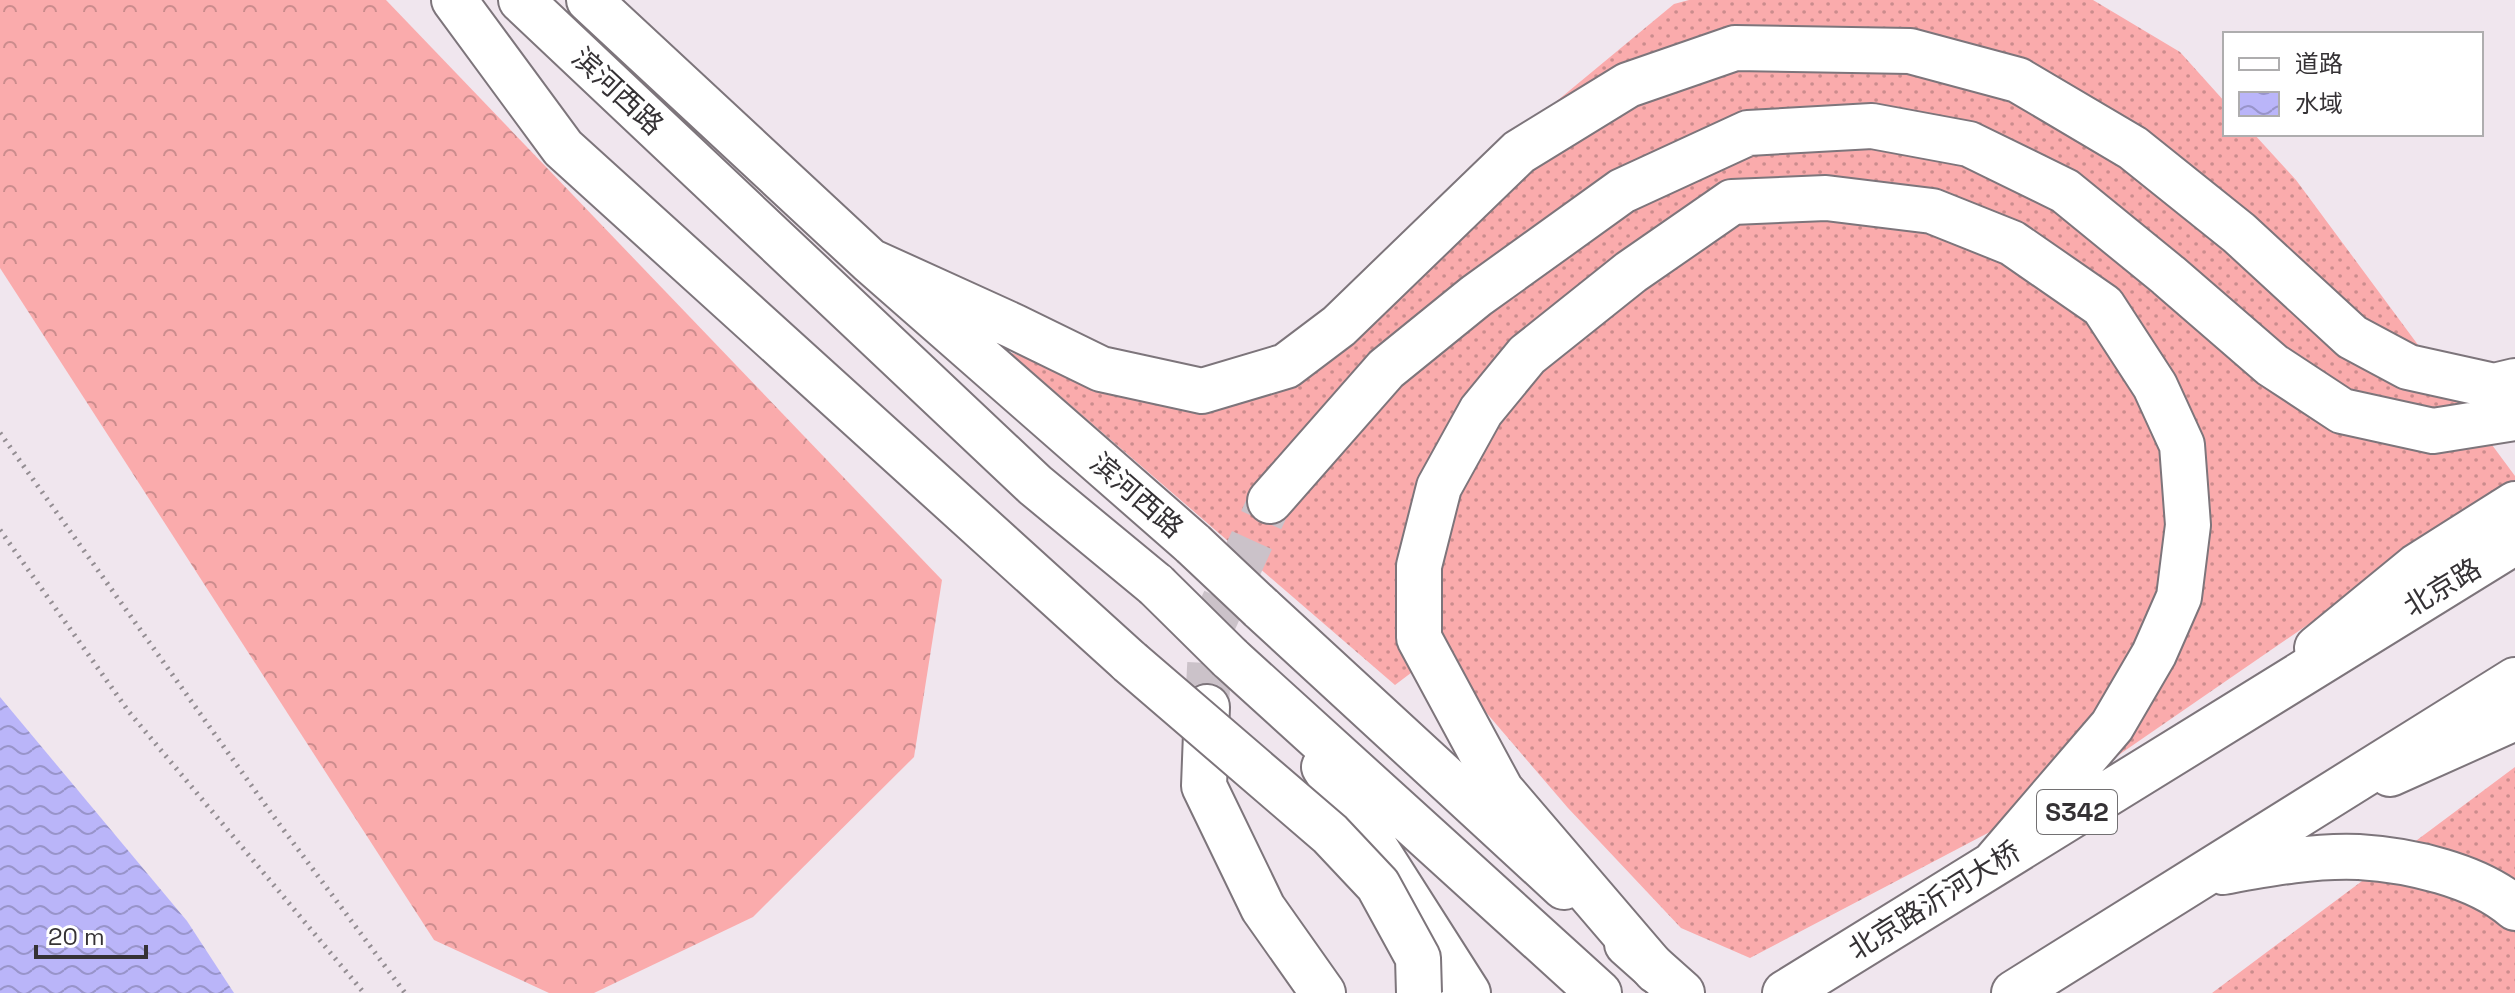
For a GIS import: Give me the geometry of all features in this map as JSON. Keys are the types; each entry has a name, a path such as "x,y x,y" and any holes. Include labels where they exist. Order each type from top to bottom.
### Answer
{"main road":[{"path":"454,0 563,148 1130,662 1330,834 1378,885 1418,958 1419,993"},
{"name":"滨河西路","path":"521,0 1035,485 1156,585 1290,715 1599,993"},
{"name":"滨河西路","path":"589,0 870,261 1193,544 1669,982"},
{"path":"870,261 1101,369 1202,391 1286,366 1339,326 1519,152 1628,85 1735,48 1910,51 2018,80 2133,148 2239,233 2352,337 2408,367 2494,386 2515,381"},
{"path":"1270,501 1386,369 1476,296 1622,191 1748,133 1872,126 1969,144 2065,191 2272,365 2342,411 2433,431 2515,418"},
{"path":"1669,982 1501,790 1419,638 1419,566 1439,487 1481,411 1527,355 1631,272 1732,202 1826,198 1932,211 2012,243 2103,306 2155,386 2182,445 2188,525 2179,597 2154,654 2112,726 1996,861"},
{"path":"2235,715 2417,566 2515,504"},
{"name":"北京路","path":"2369,631 2515,542"},
{"name":"北京路沂河大桥","path":"1785,993 2369,631"},
{"path":"2014,993 2515,680"},
{"path":"1207,707 1204,786 1263,908 1323,993"},
{"path":"1290,715 1468,993"},
{"path":"2311,808 2515,718"},
{"path":"2201,876 2277,863 2358,857 2439,870 2507,901"}],"path":[{"path":"0,433 271,813 405,993"},
{"path":"0,530 129,712 364,993"}],"green space":[{"path":"0,0 386,0 942,580 914,757 753,917 594,993 549,993 434,940 0,268"},
{"path":"1689,0 2093,0 2180,52 2223,100 2223,136 2256,136 2296,180 2515,476 2515,482 2062,794 1750,958 1681,928 1568,808 1436,654 1395,685 1009,352 1091,380 1257,376 1441,197 1674,4"},
{"path":"2515,767 2515,993 2212,993"}],"water":[{"path":"0,697 187,921 234,993 0,993"}],"tunnel":[{"path":"1207,707 1211,629 1270,501"}]}
